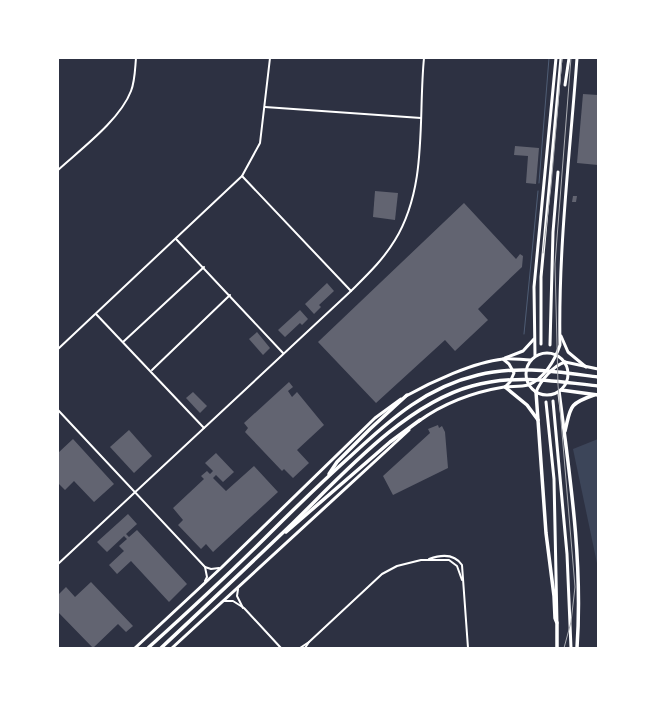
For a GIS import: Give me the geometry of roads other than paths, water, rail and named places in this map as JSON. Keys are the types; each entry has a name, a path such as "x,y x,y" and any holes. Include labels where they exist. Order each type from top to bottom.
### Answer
{"highway":[{"path":"148,648 218,584 328,477 393,417 414,402 434,391 476,375 504,370 527,369 596,377"},
{"path":"161,648 372,448 425,406 440,397 472,386 505,379 527,379 598,386"},
{"path":"504,387 530,408 539,422"},
{"path":"578,648 579,588 577,546 560,391 596,395"},
{"path":"536,392 543,500 554,616 558,623 557,648"},
{"path":"564,434 568,412 574,404 596,395"},
{"path":"328,477 337,462 407,396"},
{"path":"263,551 390,442 420,420"}],"main road":[{"path":"535,356 533,304 536,256 556,58"},
{"path":"541,344 540,277 561,58"},
{"path":"566,85 568,63 570,58"},
{"path":"172,648 420,420 454,401 472,395 504,387 528,385 540,377 557,355 560,345 560,283 564,215 577,58"},
{"path":"550,345 553,232 558,172"},
{"path":"559,324 564,346 574,358 586,367"},
{"path":"135,648 222,567 375,418 407,396 450,375 503,359 523,351 535,338"},
{"path":"565,362 568,376 560,391 547,395 536,392 528,385 526,371 531,360 535,356 544,352 557,355 565,362 598,369"},
{"path":"503,359 531,360"},
{"path":"503,359 510,364 514,373 510,382 504,387"},
{"path":"536,392 539,385 558,364 565,362"},
{"path":"553,401 567,554 570,648"},
{"path":"546,402 554,479 558,623"}],"street":[{"path":"58,170 108,124 123,106 133,83 136,58"},
{"path":"58,349 242,176 260,143 270,58"},
{"path":"58,564 376,266 402,228 416,184 424,58"},
{"path":"265,107 421,118"},
{"path":"242,176 351,291"},
{"path":"176,239 204,267 283,353"},
{"path":"123,342 204,267"},
{"path":"151,371 230,295"},
{"path":"96,314 204,428"},
{"path":"58,410 205,567 211,569 222,567"},
{"path":"300,648 309,642 382,574 407,562 427,560 436,557 453,557 462,565 464,575 462,580 468,648"},
{"path":"204,584 207,577 205,567"},
{"path":"239,586 237,596 244,608 281,648"},
{"path":"221,603 230,600 244,608"},
{"path":"306,648 309,642"}],"waterway":[{"path":"539,183 549,58"},
{"path":"524,334 538,191"}],"railway":[{"path":"543,253 551,186 562,58"},
{"path":"564,648 571,622 575,587 558,385 555,264 571,58"}]}
